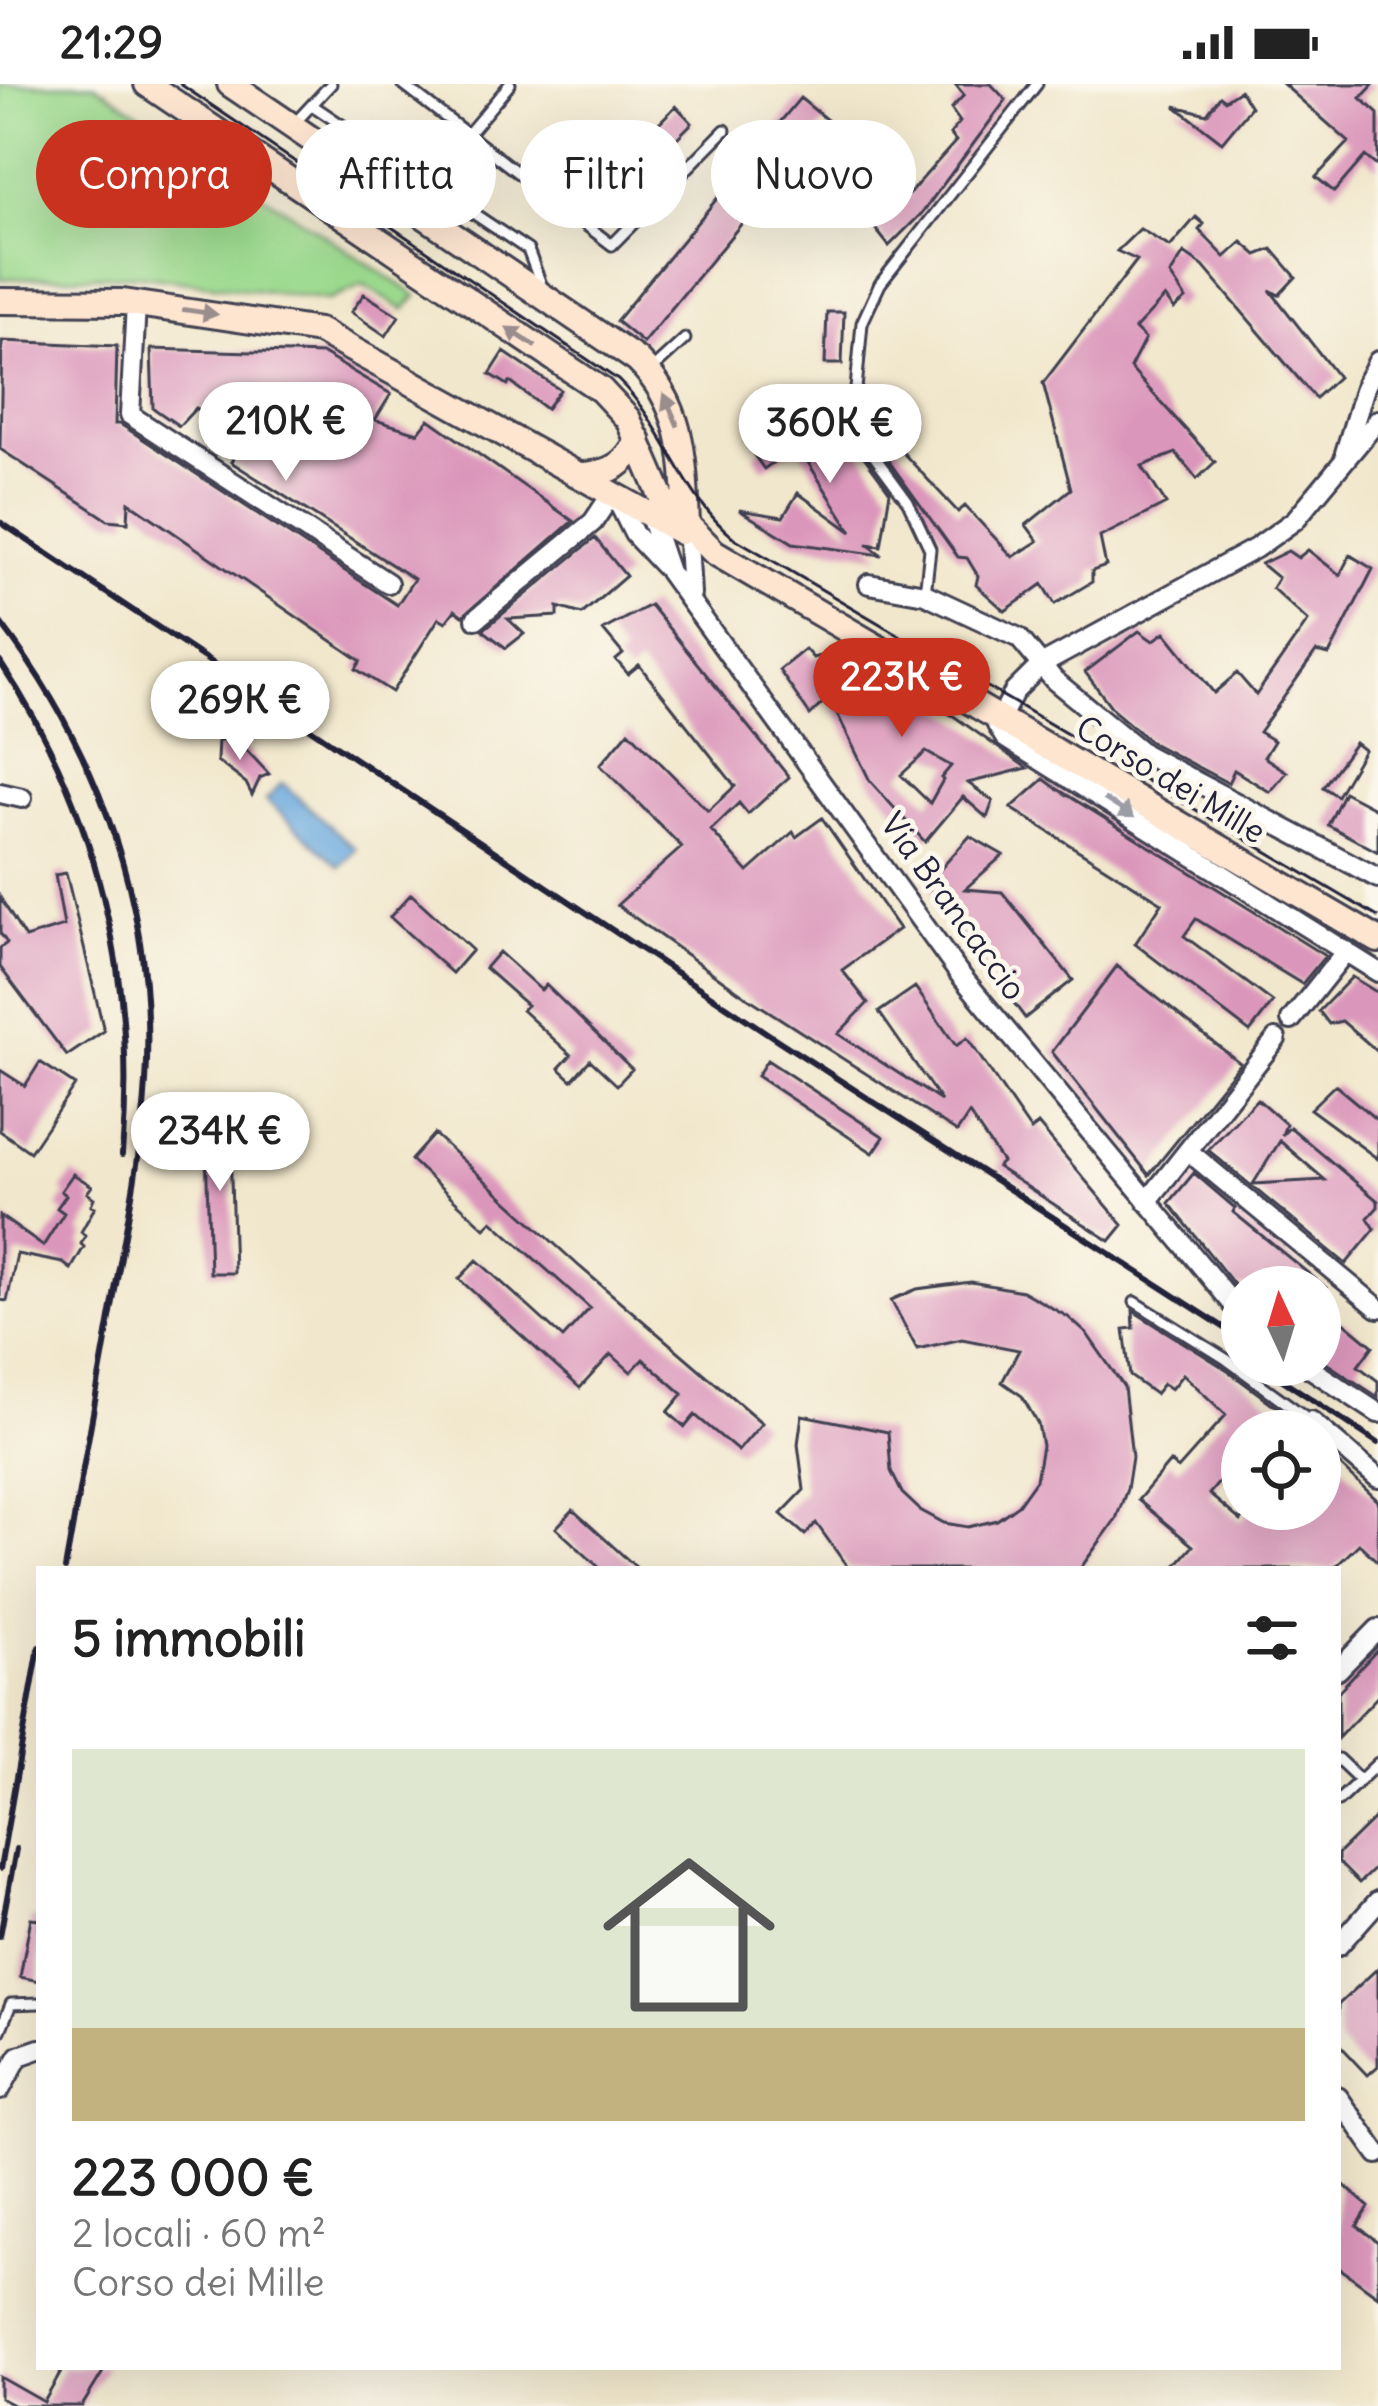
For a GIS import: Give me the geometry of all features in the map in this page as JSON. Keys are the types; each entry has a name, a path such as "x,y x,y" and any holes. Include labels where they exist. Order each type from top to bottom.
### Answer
{"street":[{"path":"147,84 601,390 620,408 655,487 687,530"},
{"path":"230,84 649,372 679,425 688,579 694,604"},
{"path":"0,301 136,304 320,331 687,530"},
{"path":"136,304 130,415 388,583"},
{"path":"1344,458 1366,384 1378,361"},
{"path":"1378,420 1295,520 1256,548 1041,665 1013,692 997,725 1005,738 1378,972"},
{"path":"584,475 621,464 638,440"},
{"path":"613,492 634,535 669,572"},
{"path":"476,619 593,522 613,492"},
{"name":"Via Brancaccio","path":"649,513 669,572 958,972 1221,1290"},
{"name":"Corso dei Mille","path":"687,530 714,552 1378,940"},
{"path":"869,584 925,595 1019,638 1041,665 1144,754 1378,878"},
{"path":"0,793 22,799"},
{"path":"1291,1020 1346,952"},
{"path":"1147,1202 1276,1039"},
{"path":"1188,1151 1378,1308"},
{"path":"1337,1386 1378,1413"},
{"path":"1341,1447 1378,1478"},
{"path":"1341,1667 1378,1629"},
{"path":"1341,1943 1378,1901"},
{"path":"0,2090 19,2056 36,2050"},
{"path":"1341,2101 1378,2154"}],"lane":[{"path":"292,125 331,84"},
{"path":"402,84 450,120"},
{"path":"480,120 510,84"},
{"path":"925,595 931,549 908,502 858,434 854,411 862,323 880,284 1037,84"},
{"path":"312,105 528,250 546,298"},
{"path":"496,156 612,245 711,144"},
{"path":"649,372 685,339"},
{"path":"1135,1301 1296,1410"},
{"path":"1341,1762 1360,1780"},
{"path":"1341,1798 1378,1763"},
{"path":"0,2030 11,2004 36,2003"}],"green space":[{"path":"0,84 95,84 150,120 36,120 36,228 272,228 272,201 296,216 296,228 314,228 417,296 404,310 363,285 329,300 135,275 0,279"}],"water":[{"path":"282,783 356,849 340,867 266,800"}],"building":[{"path":"955,84 991,84 1006,100 916,219 916,186 956,141 950,134 960,122 951,109 964,95"},
{"path":"1283,84 1374,84 1361,98 1378,114 1378,167 1365,156 1334,192 1316,177 1349,142"},
{"path":"1240,90 1251,107 1222,142 1175,106 1207,114 1220,96 1225,100"},
{"path":"800,98 827,120 782,120"},
{"path":"676,106 692,123 687,128 687,120 662,120"},
{"path":"711,206 711,228 738,228 643,343 616,321"},
{"path":"1196,217 1204,224 1199,230 1225,257 1242,242 1257,255 1272,249 1296,277 1279,295 1270,290 1338,377 1315,398 1203,266 1184,253 1170,275 1186,299 1174,309 1165,297 1135,329 1145,339 1130,368 1215,462 1197,479 1176,453 1142,466 1166,504 1100,537 1106,566 1092,571 1092,582 1055,604 1043,584 1005,611 976,585 978,576 967,558 958,557 869,434 879,427 958,512 965,506 1013,557 1038,541 1026,525 1071,489 1043,383 1137,260 1117,251 1140,229 1170,247"},
{"path":"875,228 907,228 889,246"},
{"path":"364,294 399,316 386,336 351,312"},
{"path":"827,312 844,312 842,364 825,364"},
{"path":"2,341 117,346 115,424 397,605 414,579 231,462 245,436 196,408 179,426 153,408 151,349 323,354 391,394 375,420 418,433 429,419 573,521 463,616 455,610 446,622 439,618 392,692 356,669 361,661 129,502 128,522 108,520 0,449"},
{"path":"504,352 560,390 546,409 510,382 490,374"},
{"path":"835,397 845,412 851,439 890,492 881,546 867,544 882,555 793,543 739,510 783,517 798,493 852,532 797,445 764,469 754,455"},
{"path":"595,538 626,576 582,614 558,607 558,616 508,619 524,634 506,648 483,630"},
{"path":"1308,550 1340,575 1350,555 1373,569 1329,655 1316,652 1259,732 1274,741 1264,757 1287,772 1270,792 1234,770 1228,783 1152,743 1115,712 1085,672 1139,631 1153,641 1165,632 1214,693 1237,673 1256,695 1308,621 1272,588 1278,578 1261,564 1288,551 1298,558"},
{"path":"650,605 789,777 748,814 739,803 711,830 748,872 793,832 796,837 822,818 899,929 842,970 868,1003 838,1034 941,1101 879,1012 915,987 956,1046 967,1038 1031,1131 1038,1124 1123,1225 1110,1241 997,1167 1002,1162 969,1114 957,1132 742,994 617,905 682,847 600,765 629,731 708,811 735,786 639,665 628,674 616,660 623,654 603,630"},
{"path":"805,649 813,658 840,650 863,669 955,717 1027,768 968,783 993,801 987,818 963,797 925,842 870,781 829,697 810,715 779,670","holes":["926,752 951,766 930,803 901,775"]},
{"path":"236,739 269,774 260,778 252,795 246,783 217,761 218,740"},
{"path":"1355,743 1364,750 1337,796 1323,787"},
{"path":"1044,779 1325,956 1302,984 1196,919 1184,936 1273,1002 1250,1032 1135,944 1162,903 1011,808"},
{"path":"1344,792 1378,810 1378,852 1328,825"},
{"path":"970,836 1003,855 965,889 1002,892 1073,980 1025,1018 927,884"},
{"path":"66,873 104,1031 67,1056 0,967 0,948 7,943 0,933 0,897 25,938 64,926 55,875"},
{"path":"411,894 472,950 452,973 390,917"},
{"path":"499,952 541,990 546,985 632,1069 617,1085 590,1060 572,1080 559,1068 571,1055 522,1010 527,1005 485,968"},
{"path":"1117,966 1240,1063 1149,1175 1052,1052"},
{"path":"1352,977 1378,993 1378,1052 1342,1021 1329,1024 1319,1011"},
{"path":"767,1060 884,1137 873,1153 757,1076"},
{"path":"40,1062 75,1085 30,1152 0,1131 0,1070 25,1086"},
{"path":"1335,1085 1378,1121 1378,1159 1310,1109"},
{"path":"1257,1099 1286,1124 1282,1135 1290,1127 1378,1201 1368,1218 1375,1229 1346,1264 1208,1150","holes":["1280,1141 1325,1180 1253,1184"]},
{"path":"229,1114 234,1273 210,1273 205,1115"},
{"path":"434,1134 762,1423 738,1451 695,1415 685,1427 668,1412 683,1394 643,1359 631,1372 611,1354 580,1388 459,1279 477,1260 563,1338 590,1308 492,1221 485,1228 411,1160"},
{"path":"1194,1173 1299,1266 1221,1268 1169,1203"},
{"path":"73,1174 92,1186 87,1193 94,1198 91,1205 95,1207 81,1232 84,1247 71,1269 63,1263 17,1254 7,1301 0,1300 0,1216 43,1246 64,1213 57,1208 66,1195 61,1191"},
{"path":"971,1282 1022,1291 1068,1317 1087,1334 1124,1387 1132,1457 1127,1489 1116,1519 1082,1566 847,1566 816,1523 805,1535 781,1514 804,1490 798,1444 802,1415 888,1432 891,1471 902,1493 944,1523 968,1527 997,1520 1018,1505 1036,1480 1042,1446 1038,1424 1022,1396 1002,1382 1019,1350 962,1339 917,1349 891,1300 917,1289"},
{"path":"1133,1311 1221,1366 1221,1386 1248,1386 1281,1410 1221,1410 1183,1374 1171,1389 1163,1384 1155,1394 1130,1376 1124,1329 1134,1328"},
{"path":"1341,1323 1373,1346 1358,1366 1378,1381 1378,1397 1341,1373"},
{"path":"1221,1421 1221,1480 1209,1494 1221,1504 1221,1530 1341,1530 1341,1466 1378,1501 1378,1562 1359,1544 1336,1566 1176,1566 1193,1546 1138,1500 1170,1462 1178,1469"},
{"path":"573,1510 635,1566 598,1566 556,1528"},
{"path":"1378,1649 1378,1696 1341,1735 1341,1689"},
{"path":"1378,1815 1378,1865 1359,1883 1341,1865 1341,1851"},
{"path":"31,1918 36,1919 36,1980 20,1977"},
{"path":"1378,1968 1378,2066 1368,2075 1341,2046 1341,2002"},
{"path":"1341,2183 1369,2207 1357,2226 1378,2242 1378,2296 1341,2269"},
{"path":"62,2370 104,2370 82,2406 15,2406 0,2398 0,2377 44,2402"}],"tram line":[{"path":"180,84 618,380 649,418 700,502 734,538 1378,917"}],"railway":[{"path":"0,522 779,1041 1221,1325"},
{"path":"0,622 36,673 94,782 132,898 147,1019 138,1160 66,1566"},
{"path":"0,662 62,776 103,898 123,1025 122,1155"},
{"path":"1292,1386 1378,1443"},
{"path":"0,1869 36,1664"},
{"path":"0,1936 16,1849"}]}
